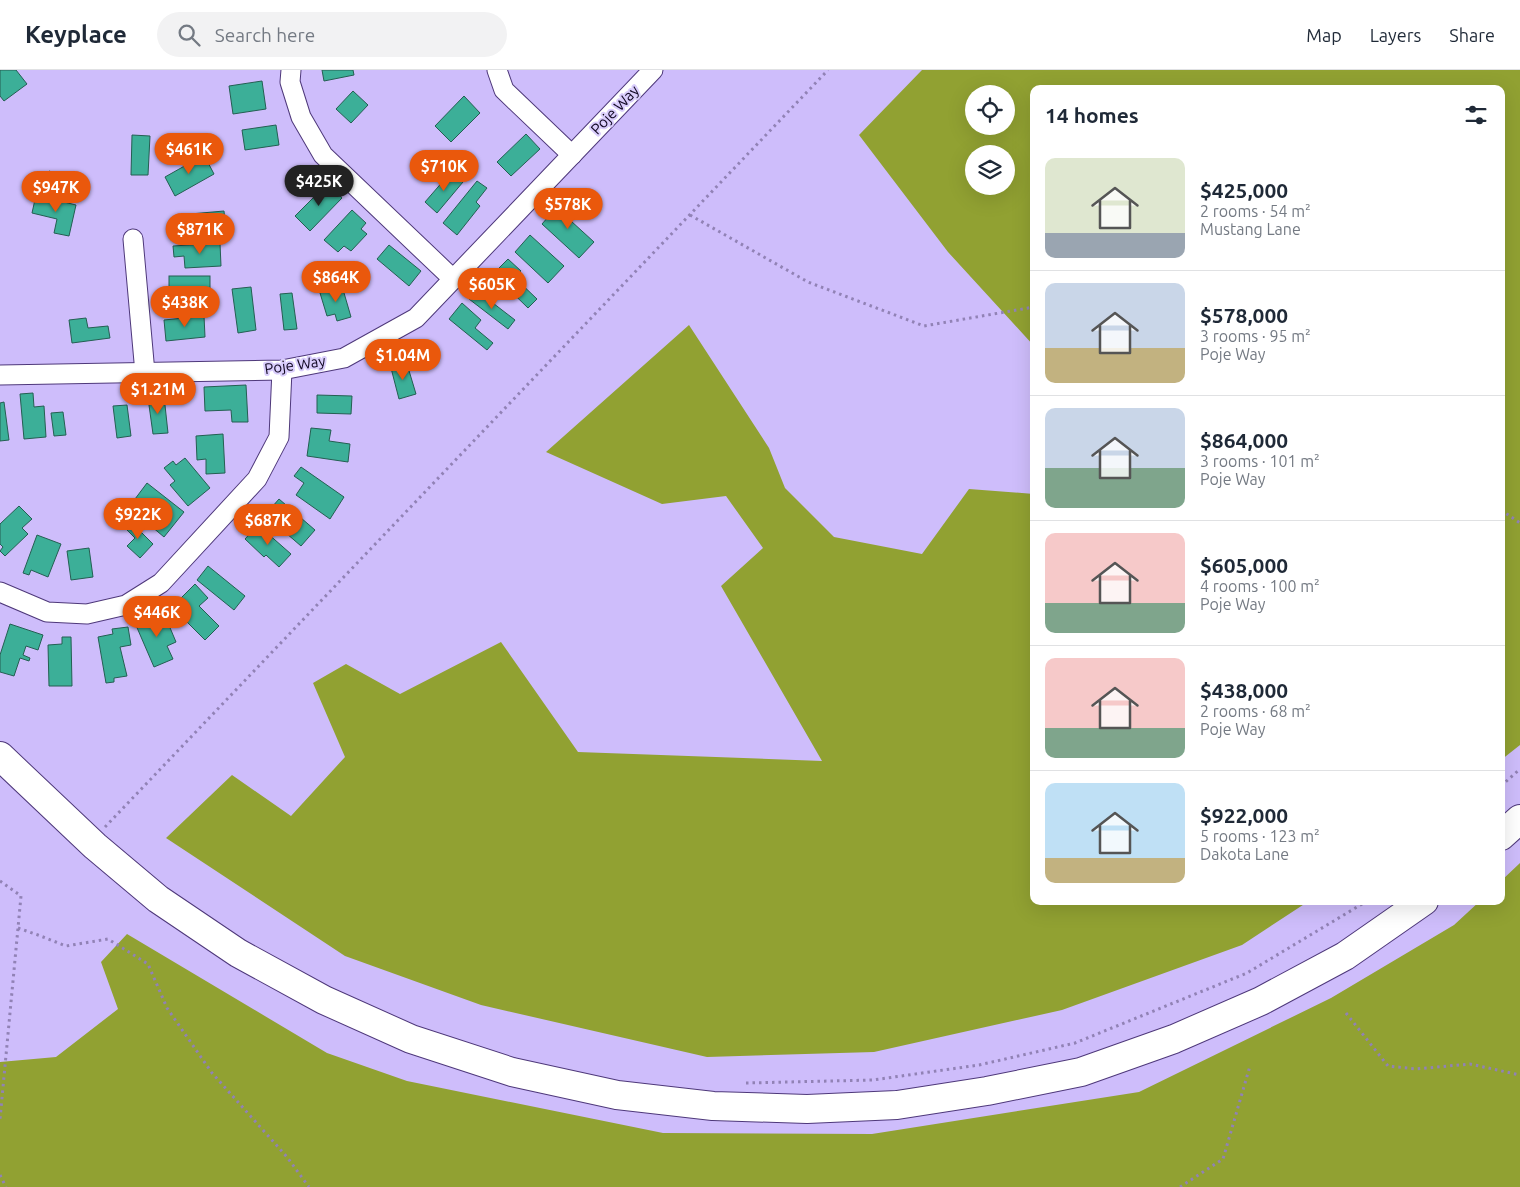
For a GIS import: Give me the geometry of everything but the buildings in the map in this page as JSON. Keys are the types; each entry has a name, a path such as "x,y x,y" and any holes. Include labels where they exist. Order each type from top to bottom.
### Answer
{"main road":[{"path":"0,756 95,846 158,899 238,953 324,1000 411,1040 512,1072 617,1095 713,1106 807,1109 896,1105 987,1091 1081,1072 1174,1039 1261,1001 1345,956 1418,905"},
{"path":"1505,832 1520,819"}],"street":[{"path":"291,70 290,82 301,117 324,154 453,279"},
{"path":"496,70 504,90 572,155"},
{"name":"Poje Way","path":"0,375 282,370 344,358 416,318 654,70"},
{"path":"133,240 145,372"},
{"path":"0,592 47,612 87,614 126,605 161,583 257,479 279,437 282,370"}],"path":[{"path":"102,830 828,70"},
{"path":"690,214 808,282 924,326 1030,309"},
{"path":"1505,513 1520,523"},
{"path":"1505,782 1520,769"},
{"path":"0,881 21,896 0,1119"},
{"path":"746,1083 872,1080 979,1065 1075,1043 1247,973 1360,905"},
{"path":"18,928 66,946 108,939 148,964 167,1008 212,1072 287,1157 309,1187"},
{"path":"1346,1013 1388,1066 1416,1069 1470,1064 1520,1075"},
{"path":"1180,1187 1223,1159 1250,1066"},
{"path":"0,1175 6,1187"}],"green space":[{"path":"922,70 1520,70 1520,745 1505,757 1505,85 1030,85 1030,342 948,252 859,135"},
{"path":"689,325 769,448 785,488 834,537 922,554 969,489 1030,494 1030,905 1303,905 1242,945 1062,1010 874,1052 707,1057 481,1005 345,956 166,838 232,775 291,816 345,757 313,683 346,664 400,694 501,642 578,752 822,761 721,586 763,548 726,496 662,504 546,452"},
{"path":"1520,863 1520,1187 0,1187 0,1062 56,1057 118,1009 101,962 127,934 327,1053 407,1081 663,1133 872,1134 1139,1092 1331,998 1454,925 1476,905 1505,905 1505,877"}]}
